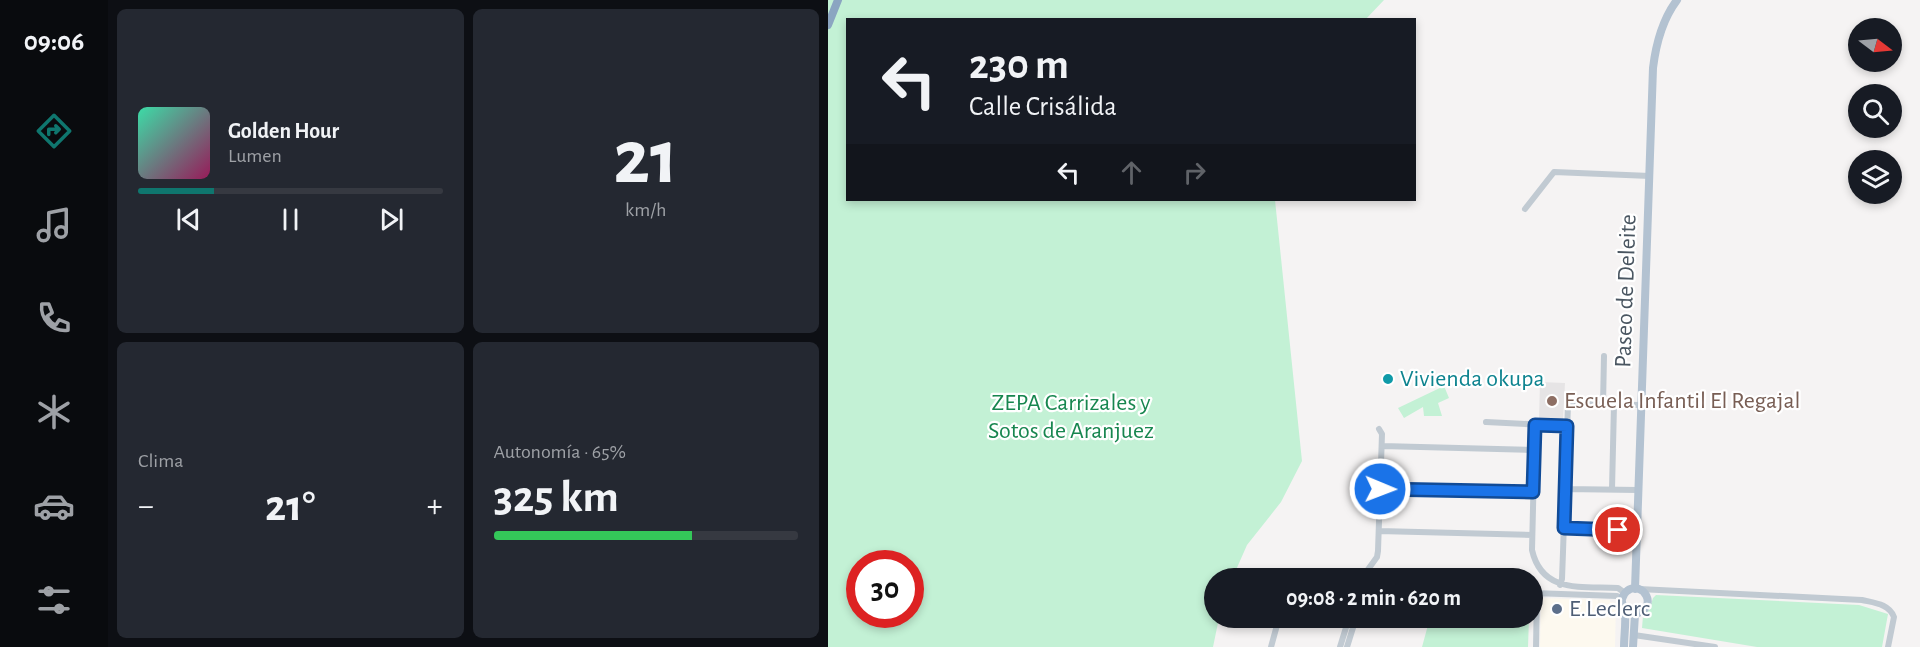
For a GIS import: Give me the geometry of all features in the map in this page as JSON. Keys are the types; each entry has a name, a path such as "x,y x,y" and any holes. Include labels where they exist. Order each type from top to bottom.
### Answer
{"highway":[{"path":"828,25 838,0"}],"main road":[{"name":"Paseo de Deleite","path":"1637,589 1638,490 1655,47 1666,17 1677,0"},
{"path":"1624,647 1625,611 1622,605 1624,595 1637,589 1644,592 1648,599 1643,611 1635,614 1625,611"},
{"path":"1633,647 1635,614"}],"street":[{"path":"1525,209 1554,172 1650,176"},
{"path":"1603,405 1604,356"},
{"path":"1560,585 1568,404 1641,405"},
{"path":"1612,489 1614,405"},
{"path":"1486,422 1567,426"},
{"path":"1535,425 1532,550 1536,562 1548,579 1560,585 1618,588 1624,595"},
{"path":"1369,568 1377,557 1382,446 1380,429"},
{"path":"1382,446 1534,450"},
{"path":"1380,489 1533,492"},
{"path":"1565,489 1638,490"},
{"path":"1564,528 1637,530"},
{"path":"1379,531 1532,535"},
{"path":"1637,589 1862,600 1889,608 1894,616 1888,647"},
{"path":"1648,599 1655,592 1662,590"},
{"path":"1543,593 1624,595"},
{"path":"1271,647 1276,628"},
{"path":"1340,647 1346,628"},
{"path":"1347,647 1353,628"},
{"path":"1536,628 1536,647"},
{"path":"1634,635 1715,647"}],"shaded area":[{"name":"Escuela Infantil El Regajal","path":"1540,382 1565,383 1563,419 1539,419"},
{"path":"1543,598 1610,600 1616,603 1615,647 1540,647 1540,628 1543,628"}],"green space":[{"name":"ZEPA Carrizales y Sotos de Aranjuez","path":"828,0 1384,0 1367,18 846,18 846,201 1275,201 1302,461 1281,502 1247,545 1237,568 1204,568 1204,628 1217,628 1213,647 828,647"},
{"path":"1444,386 1449,398 1438,403 1442,416 1424,416 1423,407 1404,418 1398,408"},
{"path":"1656,595 1859,605 1888,614 1882,647 1757,647 1642,628 1643,616 1649,610"},
{"path":"1427,628 1529,628 1528,647 1422,647"}],"place":[{"name":"Vivienda okupa","path":"1388,379"},
{"name":"Escuela Infantil El Regajal","path":"1552,401"},
{"name":"E.Leclerc","path":"1557,609"}],"route":[{"path":"1380,489 1533,492 1535,425 1567,426 1564,528 1618,530"}]}
